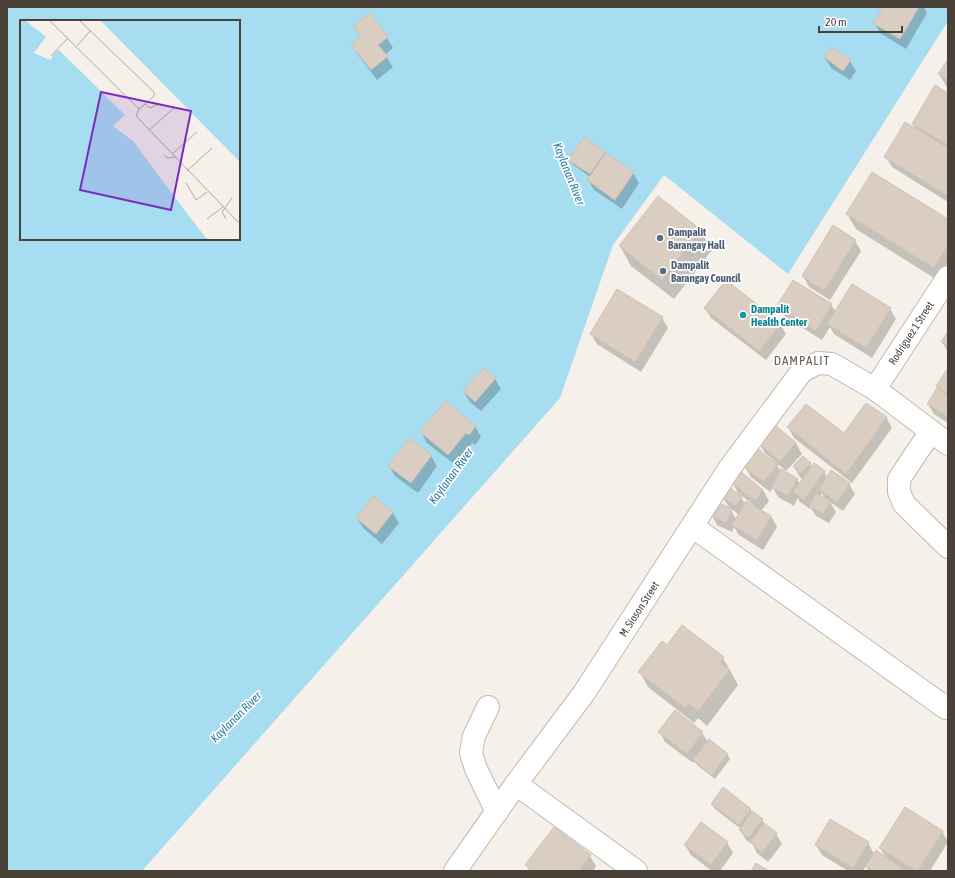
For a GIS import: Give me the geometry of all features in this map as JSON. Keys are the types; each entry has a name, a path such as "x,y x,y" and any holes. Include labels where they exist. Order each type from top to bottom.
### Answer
{"street":[{"name":"Rodriguez 1 Street","path":"875,389 948,277"},
{"name":"M. Sioson Street","path":"455,871 516,784 584,693 729,469 802,371 818,363 832,364 875,389"},
{"path":"875,389 940,438 918,448 900,479 899,492 904,504 948,547"},
{"path":"693,526 946,708"},
{"path":"488,707 474,736 472,753 476,769 497,812"},
{"path":"516,784 636,871"}],"water":[{"name":"Kaylanan River","path":"7,7 948,7 948,21 788,274 664,175 613,245 560,398 142,871 7,871"}],"building":[{"path":"883,7 919,7 900,39 873,23"},
{"path":"370,13 388,37 378,45 388,56 371,70 351,45 361,36 353,26"},
{"path":"831,47 851,60 843,71 824,57"},
{"path":"948,59 948,80 938,74"},
{"path":"935,85 948,93 948,145 912,124"},
{"path":"905,122 948,148 948,196 884,157"},
{"path":"584,137 605,152 590,174 568,160"},
{"path":"606,153 634,172 615,200 587,180"},
{"path":"872,172 948,219 948,245 934,268 846,214"},
{"name":"Dampalit Barangay Hall","path":"658,196 701,230 662,280 619,246"},
{"path":"833,225 856,240 824,291 802,276"},
{"name":"Dampalit Health Center","path":"726,280 781,323 759,351 704,308"},
{"path":"793,280 832,304 816,331 777,306"},
{"path":"852,284 891,308 866,348 827,324"},
{"path":"617,289 663,317 635,362 590,334"},
{"path":"948,331 948,346 941,342"},
{"path":"484,368 496,378 475,402 463,391"},
{"path":"948,368 948,395 936,386"},
{"path":"937,388 948,395 948,417 927,404"},
{"path":"445,401 476,426 469,435 466,433 448,455 420,432"},
{"path":"866,403 887,417 846,474 787,427 806,404 844,433"},
{"path":"774,424 796,443 780,462 758,443"},
{"path":"409,438 432,455 411,483 388,466"},
{"path":"758,449 778,465 764,482 744,467"},
{"path":"803,456 811,463 800,474 793,466"},
{"path":"814,463 825,471 804,500 793,492"},
{"path":"781,469 798,479 788,496 771,487"},
{"path":"831,470 850,483 837,502 819,489"},
{"path":"740,471 763,490 755,501 731,482"},
{"path":"728,486 742,497 735,506 721,496"},
{"path":"816,493 831,501 823,514 809,506"},
{"path":"373,496 393,512 376,534 356,518"},
{"path":"746,501 771,516 757,540 732,525"},
{"path":"717,502 732,509 726,523 710,515"},
{"path":"682,625 724,657 720,662 730,670 698,711 689,704 685,708 638,672 662,641 667,645"},
{"path":"675,710 703,732 687,754 658,732"},
{"path":"709,739 728,754 712,775 693,760"},
{"path":"723,787 751,809 739,825 711,804"},
{"path":"905,807 943,831 918,871 879,848"},
{"path":"752,811 763,819 749,838 739,830"},
{"path":"830,819 869,842 853,868 815,845"},
{"path":"701,822 728,842 711,865 684,845"},
{"path":"764,823 777,833 762,853 750,842"},
{"path":"554,827 591,855 579,871 533,871 525,865"},
{"path":"876,850 906,871 872,871 865,866"},
{"path":"756,863 769,871 751,871"}],"place":[{"name":"Dampalit Barangay Hall","path":"660,238"},
{"name":"Dampalit Barangay Council","path":"663,271"},
{"name":"Dampalit Health Center","path":"743,315"}],"district":[{"name":"DAMPALIT","path":"802,360"}]}
